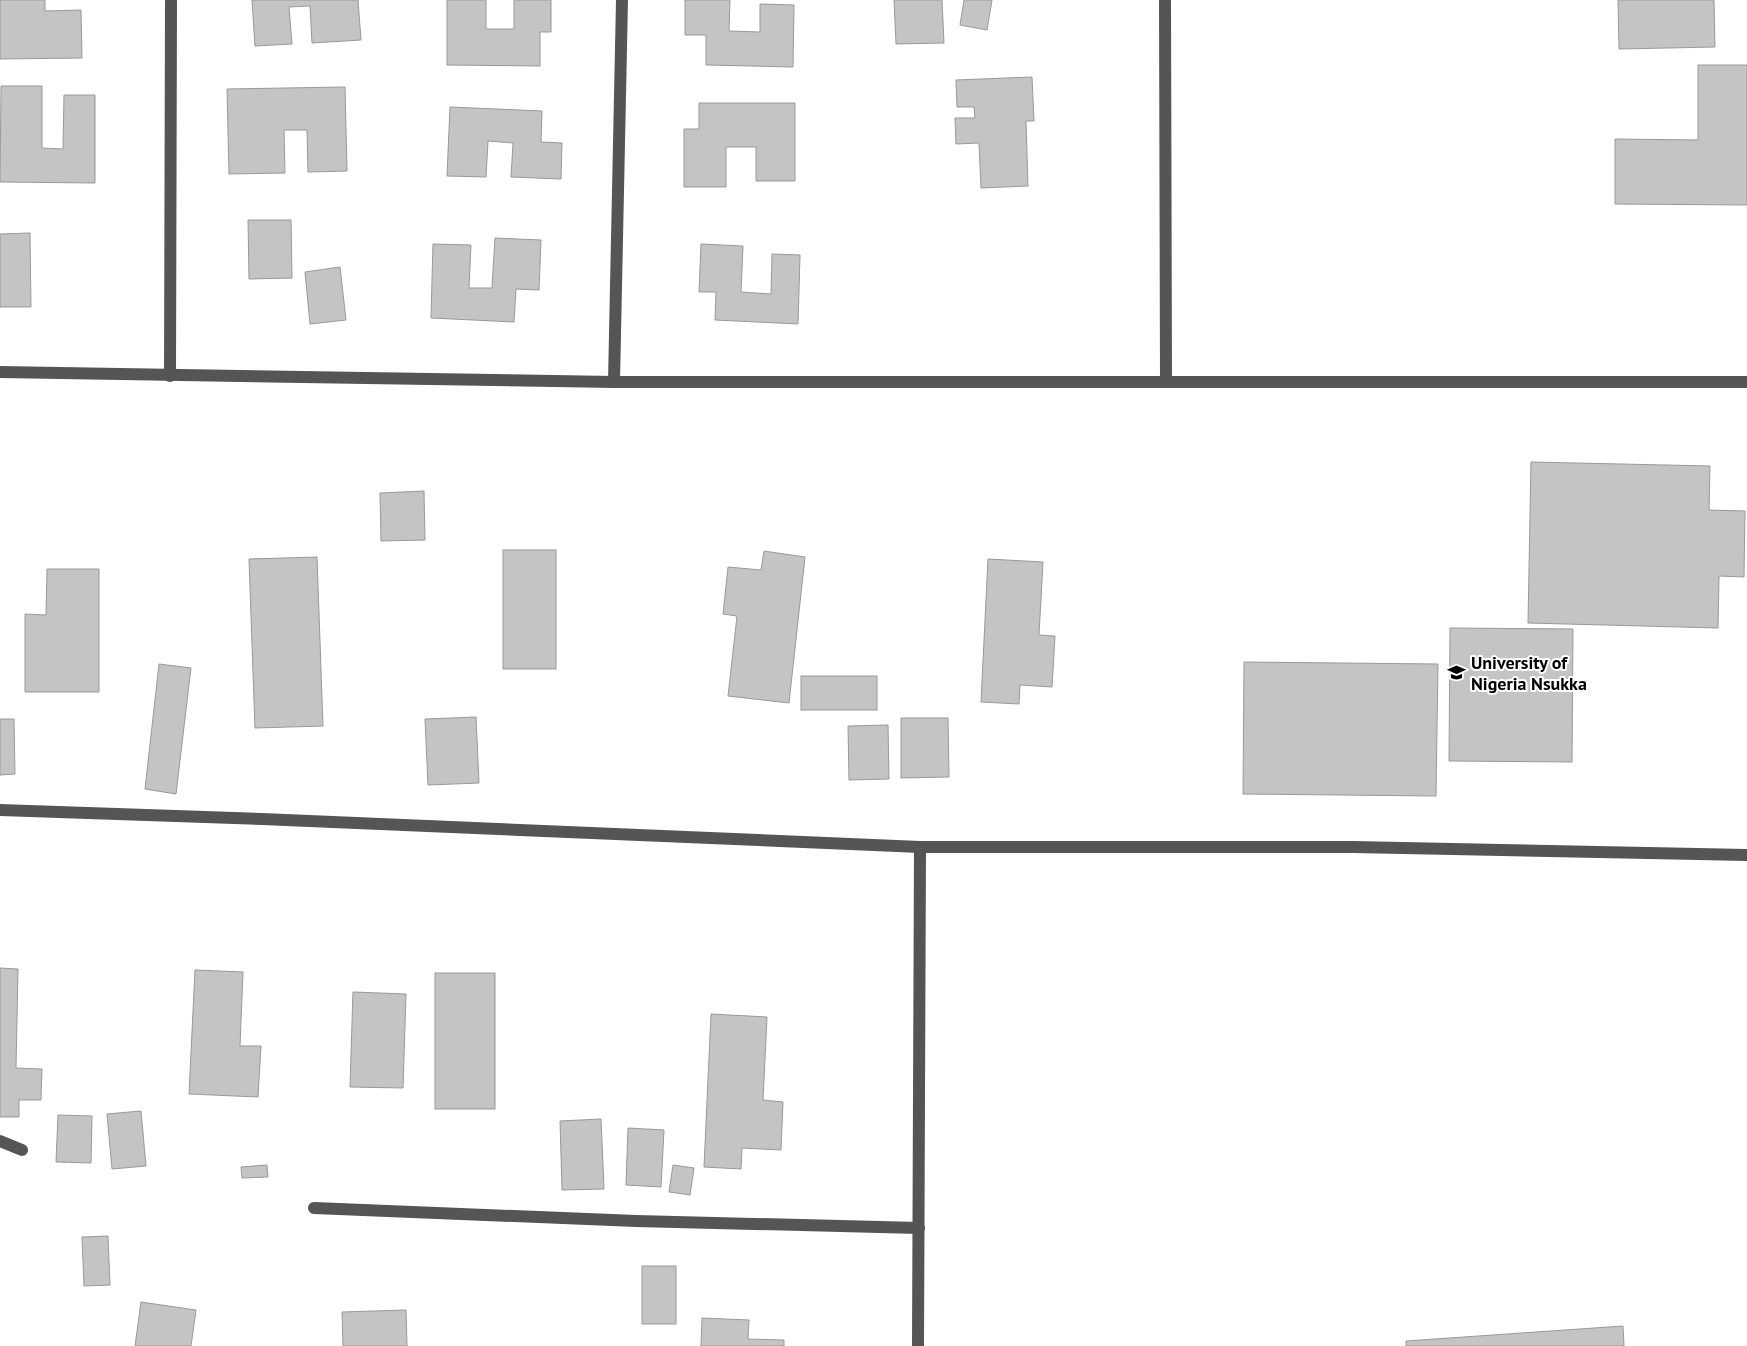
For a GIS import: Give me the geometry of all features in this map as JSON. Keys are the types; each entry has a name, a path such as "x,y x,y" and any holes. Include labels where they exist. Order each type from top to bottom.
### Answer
{"street":[{"path":"170,376 171,0"},
{"path":"614,382 622,0"},
{"path":"1165,0 1166,381"},
{"path":"0,372 614,382 1747,382"},
{"path":"0,810 920,847 1353,847 1747,855"},
{"path":"918,1346 920,847"},
{"path":"0,1141 22,1150"},
{"path":"314,1208 636,1221 919,1228"}],"building":[{"path":"0,0 45,0 45,11 81,10 82,58 0,59"},
{"path":"252,0 358,0 361,40 312,43 310,6 289,7 292,44 255,46"},
{"path":"447,0 486,0 486,29 514,29 514,0 551,0 551,32 540,32 540,66 447,65"},
{"path":"685,0 730,0 729,31 760,32 760,4 794,5 793,67 706,65 706,35 685,35"},
{"path":"894,0 942,0 944,43 896,44"},
{"path":"964,0 992,0 987,30 960,25"},
{"path":"1618,0 1714,0 1715,47 1619,49"},
{"path":"1698,65 1747,65 1747,205 1615,204 1615,139 1698,140"},
{"path":"1032,77 1034,121 1026,121 1028,186 981,188 979,143 956,144 955,118 975,118 974,107 957,107 956,80"},
{"path":"1,86 42,86 42,148 63,149 64,95 95,95 95,183 0,182"},
{"path":"345,87 347,171 308,172 307,130 284,130 285,173 229,174 227,89"},
{"path":"699,103 795,103 795,181 756,181 756,147 726,147 726,187 684,187 684,129 699,129"},
{"path":"450,107 542,111 541,142 562,143 561,179 511,177 513,143 488,141 486,177 447,176"},
{"path":"248,220 291,220 292,278 249,279"},
{"path":"30,233 31,307 0,307 0,234"},
{"path":"495,238 541,240 539,290 516,289 514,322 431,318 433,244 471,245 469,288 492,288"},
{"path":"701,244 743,246 741,292 771,294 772,254 800,255 798,324 715,320 716,292 699,292"},
{"path":"340,267 346,320 310,324 305,272"},
{"path":"1531,462 1710,466 1709,510 1745,511 1744,577 1719,576 1718,628 1528,623"},
{"path":"424,491 425,540 381,541 380,493"},
{"path":"503,550 556,550 556,669 503,669"},
{"path":"764,551 805,557 789,703 728,696 737,616 723,614 728,567 761,570"},
{"path":"317,557 323,726 255,728 249,559"},
{"path":"988,559 1043,562 1039,635 1055,636 1052,687 1020,685 1019,704 981,702"},
{"path":"47,569 99,569 99,692 25,692 25,614 46,615"},
{"path":"1450,628 1573,629 1572,762 1449,761"},
{"path":"1244,662 1438,664 1436,796 1243,794"},
{"path":"159,664 191,668 176,794 145,789"},
{"path":"801,676 877,676 877,710 801,710"},
{"path":"476,717 479,783 428,785 425,719"},
{"path":"901,718 948,718 949,777 901,778"},
{"path":"0,719 14,719 15,774 0,775"},
{"path":"888,725 889,779 849,780 848,726"},
{"path":"0,968 18,969 16,1068 42,1069 41,1100 19,1100 19,1117 0,1117"},
{"path":"195,970 243,972 240,1046 261,1046 258,1097 189,1094"},
{"path":"435,973 495,973 495,1109 435,1109"},
{"path":"353,992 406,994 403,1088 350,1087"},
{"path":"711,1014 767,1017 763,1100 783,1102 781,1150 742,1148 741,1169 704,1167"},
{"path":"141,1111 146,1166 112,1169 107,1114"},
{"path":"58,1115 92,1116 91,1163 56,1162"},
{"path":"601,1119 604,1189 562,1190 560,1121"},
{"path":"628,1128 664,1130 661,1187 626,1185"},
{"path":"267,1165 268,1177 242,1178 241,1167"},
{"path":"673,1165 694,1168 690,1195 669,1192"},
{"path":"108,1236 110,1285 84,1286 82,1237"},
{"path":"642,1266 676,1266 676,1324 642,1324"},
{"path":"141,1302 196,1310 191,1346 135,1346"},
{"path":"406,1310 407,1346 343,1346 342,1312"},
{"path":"702,1318 749,1320 748,1339 784,1340 784,1346 701,1346"},
{"path":"1623,1326 1624,1346 1406,1346 1406,1341"}],"place":[{"name":"University of Nigeria Nsukka","path":"1457,673"}]}
